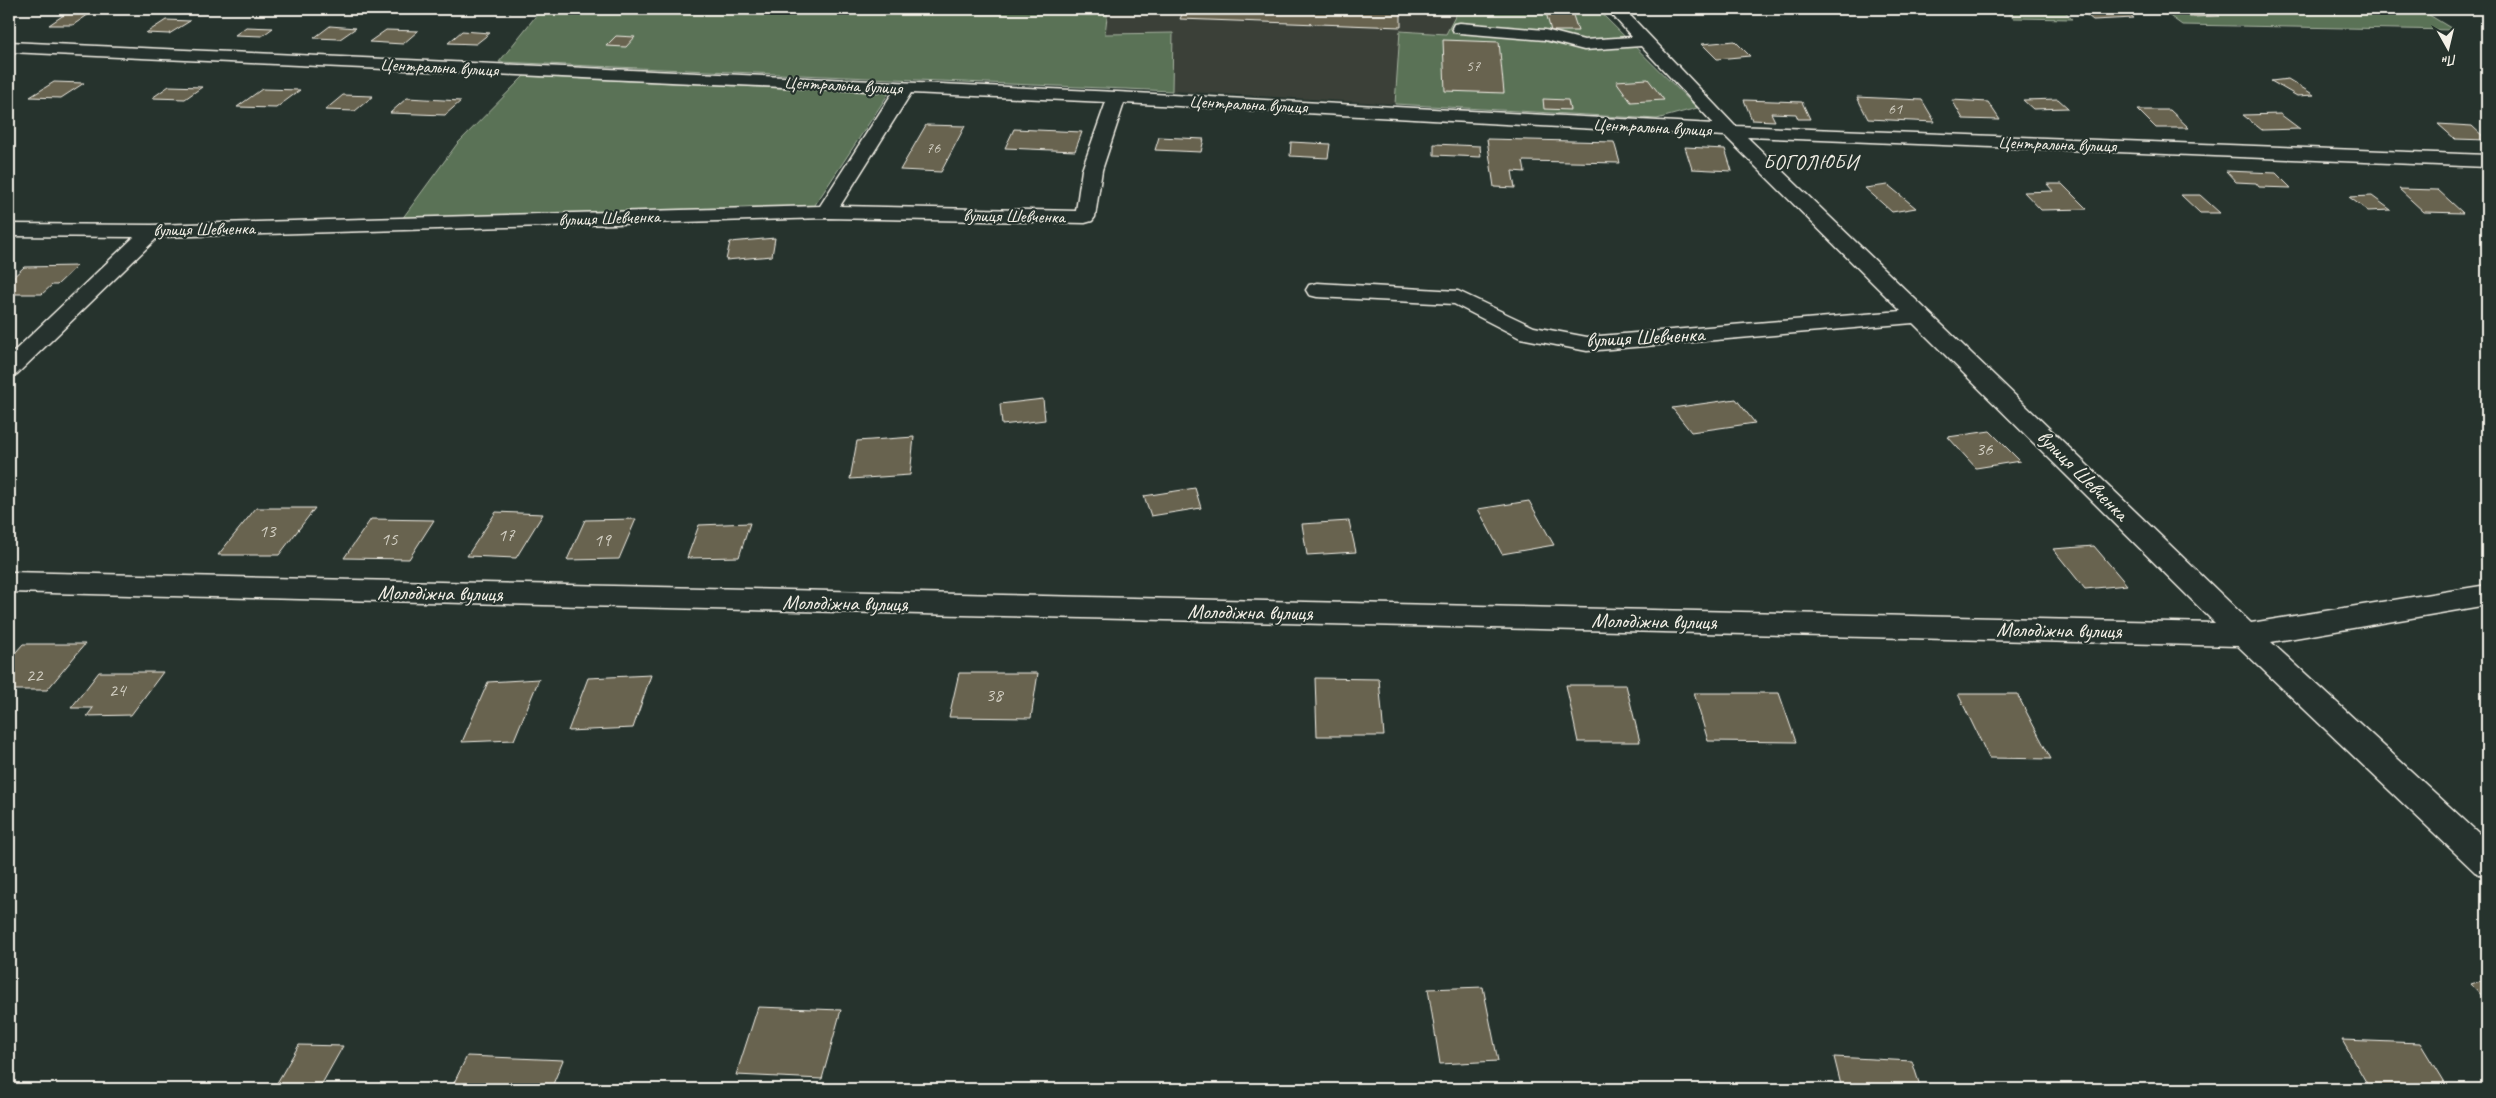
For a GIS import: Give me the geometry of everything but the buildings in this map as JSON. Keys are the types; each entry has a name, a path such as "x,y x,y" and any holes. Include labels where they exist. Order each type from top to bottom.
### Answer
{"street":[{"name":"вулиця Шевченка","path":"1614,9 1730,131 2246,635 2487,862"},
{"path":"1460,28 1545,35 1584,45 1645,40"},
{"name":"Центральна вулиця","path":"9,48 1117,97 1730,131 2487,161"},
{"path":"826,212 905,88"},
{"name":"вулиця Шевченка","path":"9,230 152,231 826,212 1085,217 1092,170 1117,97"},
{"path":"9,370 152,231"},
{"name":"вулиця Шевченка","path":"1316,290 1458,298 1528,333 1588,344 1921,316"},
{"name":"Молодіжна вулиця","path":"9,582 2246,635 2487,595"}],"path":[{"path":"1807,9 2020,12 2023,9"}],"shaded area":[{"path":"1108,9 1459,9 1446,34 1400,31 1395,104 1172,91 1173,33 1105,34"}],"green space":[{"path":"435,9 1108,9 1105,34 1173,33 1172,91 499,62 539,12"},
{"path":"1459,9 1597,9 1697,108 1657,119 1395,104 1400,31 1446,34"},
{"path":"2004,9 2063,9 2072,19 2014,18"},
{"path":"2160,9 2456,9 2421,10 2454,30 2182,25"},
{"path":"524,76 889,93 813,208 402,219 457,144"}],"district":[{"name":"БОГОЛЮБИ","path":"1811,162"}]}
